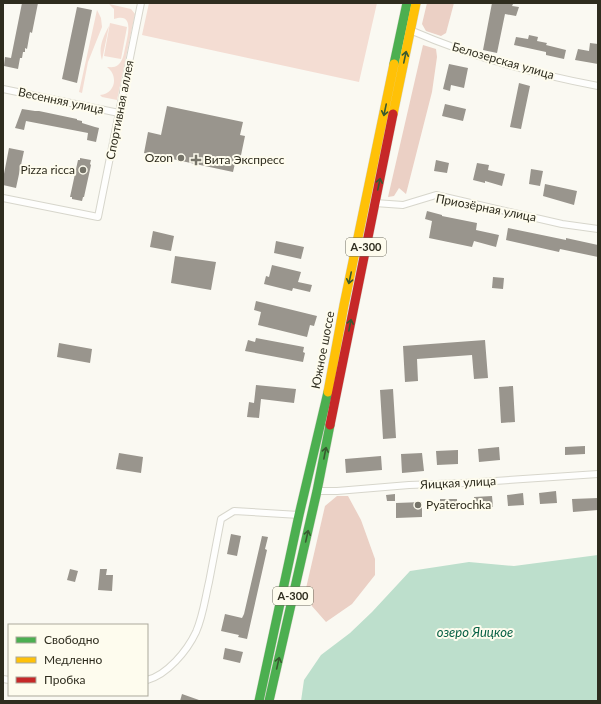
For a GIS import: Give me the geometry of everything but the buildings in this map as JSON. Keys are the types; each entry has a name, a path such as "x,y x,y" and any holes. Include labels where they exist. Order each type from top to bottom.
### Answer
{"main road":[{"name":"Южное шоссе","path":"259,701 299,514 327,396 344,305 407,3"},
{"name":"Южное шоссе","path":"269,701 317,491 416,3"}],"street":[{"name":"Спортивная аллея","path":"3,198 98,217 141,3"},
{"name":"Белозерская улица","path":"410,30 445,44 517,68 598,86"},
{"name":"Весенняя улица","path":"3,89 119,113"},
{"name":"Приозёрная улица","path":"375,203 402,205 436,195 562,224 598,229"},
{"name":"Яицкая улица","path":"317,491 337,491 409,485 465,483 598,474"},
{"path":"148,680 154,678 171,667 195,633 203,609 221,519 234,511 299,514"}],"shaded area":[{"path":"149,3 377,3 359,82 142,35"},
{"path":"427,3 454,3 446,33 441,36 426,31 422,24"},
{"path":"109,4 131,9 135,14 117,100 102,97 100,95 109,91 114,84 113,75 107,67 115,67 122,61 127,40 128,25 125,19 114,19 114,9"},
{"path":"97,10 101,18 102,27 88,62 82,93 79,92"},
{"path":"110,23 127,27 121,59 104,56"},
{"path":"109,26 102,60 101,47 103,38"},
{"path":"423,45 436,49 437,57 432,92 406,194 399,188 394,196 388,197"},
{"path":"337,496 348,496 361,520 375,559 375,575 352,604 326,622 304,597 325,506"}],"water":[{"name":"озеро Яицкое","path":"598,555 598,701 301,701 304,680 321,655 350,633 372,612 410,571 469,562 514,566"}],"traffic: fast":[{"path":"394,64 407,3"},
{"path":"259,701 299,515 328,392"},
{"path":"269,701 317,491 330,425"}],"traffic: slow":[{"path":"393,114 416,3"},
{"path":"328,392 344,305 394,64"}],"traffic: jam":[{"path":"330,425 393,114"}],"place":[{"name":"Ozon","path":"181,158"},
{"name":"Вита Экспресс","path":"196,160"},
{"name":"Pizza ricca","path":"83,170"},
{"name":"Pyaterochka","path":"418,505"}]}
